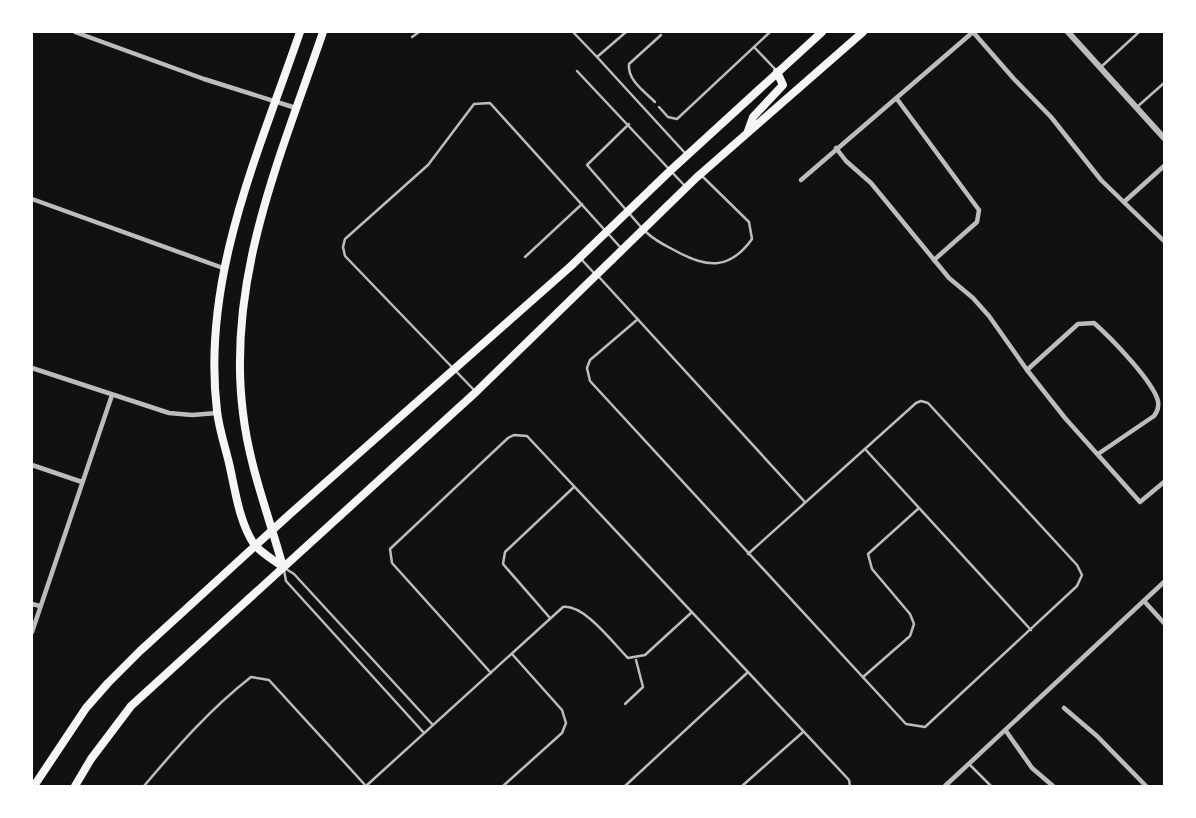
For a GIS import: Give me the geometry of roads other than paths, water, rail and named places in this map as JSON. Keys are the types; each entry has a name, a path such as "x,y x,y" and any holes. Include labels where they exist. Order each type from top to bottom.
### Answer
{"main road":[{"path":"283,567 256,546 239,507 217,413 216,318 223,268 236,219 300,32"},
{"path":"283,567 254,468 243,415 240,340 245,288 255,234 323,32"},
{"path":"35,783 86,708 108,683 273,530 580,258 687,155 822,32"},
{"path":"75,786 91,759 131,706 476,392 687,187 863,32"},
{"path":"747,134 753,117 783,85 777,72"}],"street":[{"path":"75,32 204,79 297,109"},
{"path":"801,180 973,32 1051,117 1101,180 1164,241"},
{"path":"1068,32 1164,138"},
{"path":"897,99 979,210 977,222 934,260"},
{"path":"836,148 846,161 871,183 949,278 989,316 1065,418 1140,502 1164,482"},
{"path":"1124,202 1164,166"},
{"path":"32,199 223,268"},
{"path":"1027,370 1083,322 1094,323 1131,361 1154,391 1159,403 1158,410 1154,416 1098,454"},
{"path":"32,368 169,413 217,413"},
{"path":"32,632 112,395"},
{"path":"32,465 82,482"},
{"path":"945,786 1164,582"},
{"path":"1144,601 1164,623"},
{"path":"32,604 40,606"},
{"path":"1064,708 1097,736 1146,786"},
{"path":"1006,731 1032,768 1053,786"}],"lane":[{"path":"412,37 419,32"},
{"path":"573,32 687,155"},
{"path":"597,57 626,32"},
{"path":"659,107 668,117 677,119 770,32"},
{"path":"1101,67 1139,32"},
{"path":"655,102 631,77 628,70 629,64 661,35"},
{"path":"754,47 777,72"},
{"path":"577,71 687,187"},
{"path":"1138,107 1164,83"},
{"path":"476,392 345,256 343,247 345,239 428,165 474,104 490,103 621,249"},
{"path":"629,124 587,165 652,238 687,258 713,265 741,255 752,239 749,222 701,175"},
{"path":"525,257 582,204"},
{"path":"580,258 806,502"},
{"path":"638,319 590,359 587,368 590,381 748,554 906,724 925,727 1077,586 1082,575 1077,565 929,403 921,401 748,554"},
{"path":"491,673 392,563 390,549 508,438 514,435 527,436 849,780 850,786"},
{"path":"866,449 1031,630"},
{"path":"550,618 503,564 505,552 575,486"},
{"path":"863,677 910,636 914,624 910,614 872,569 868,554 919,508"},
{"path":"283,567 294,574 433,725"},
{"path":"283,567 286,581 424,733"},
{"path":"144,786 192,730 251,677 269,680 366,786 563,607 571,606 582,611 628,658 645,655 692,612"},
{"path":"331,630 339,623"},
{"path":"503,786 562,733 566,723 562,710 512,653"},
{"path":"625,704 643,687 636,658"},
{"path":"372,674 379,667"},
{"path":"625,786 747,673"},
{"path":"742,786 803,732"},
{"path":"969,764 991,786"}]}
